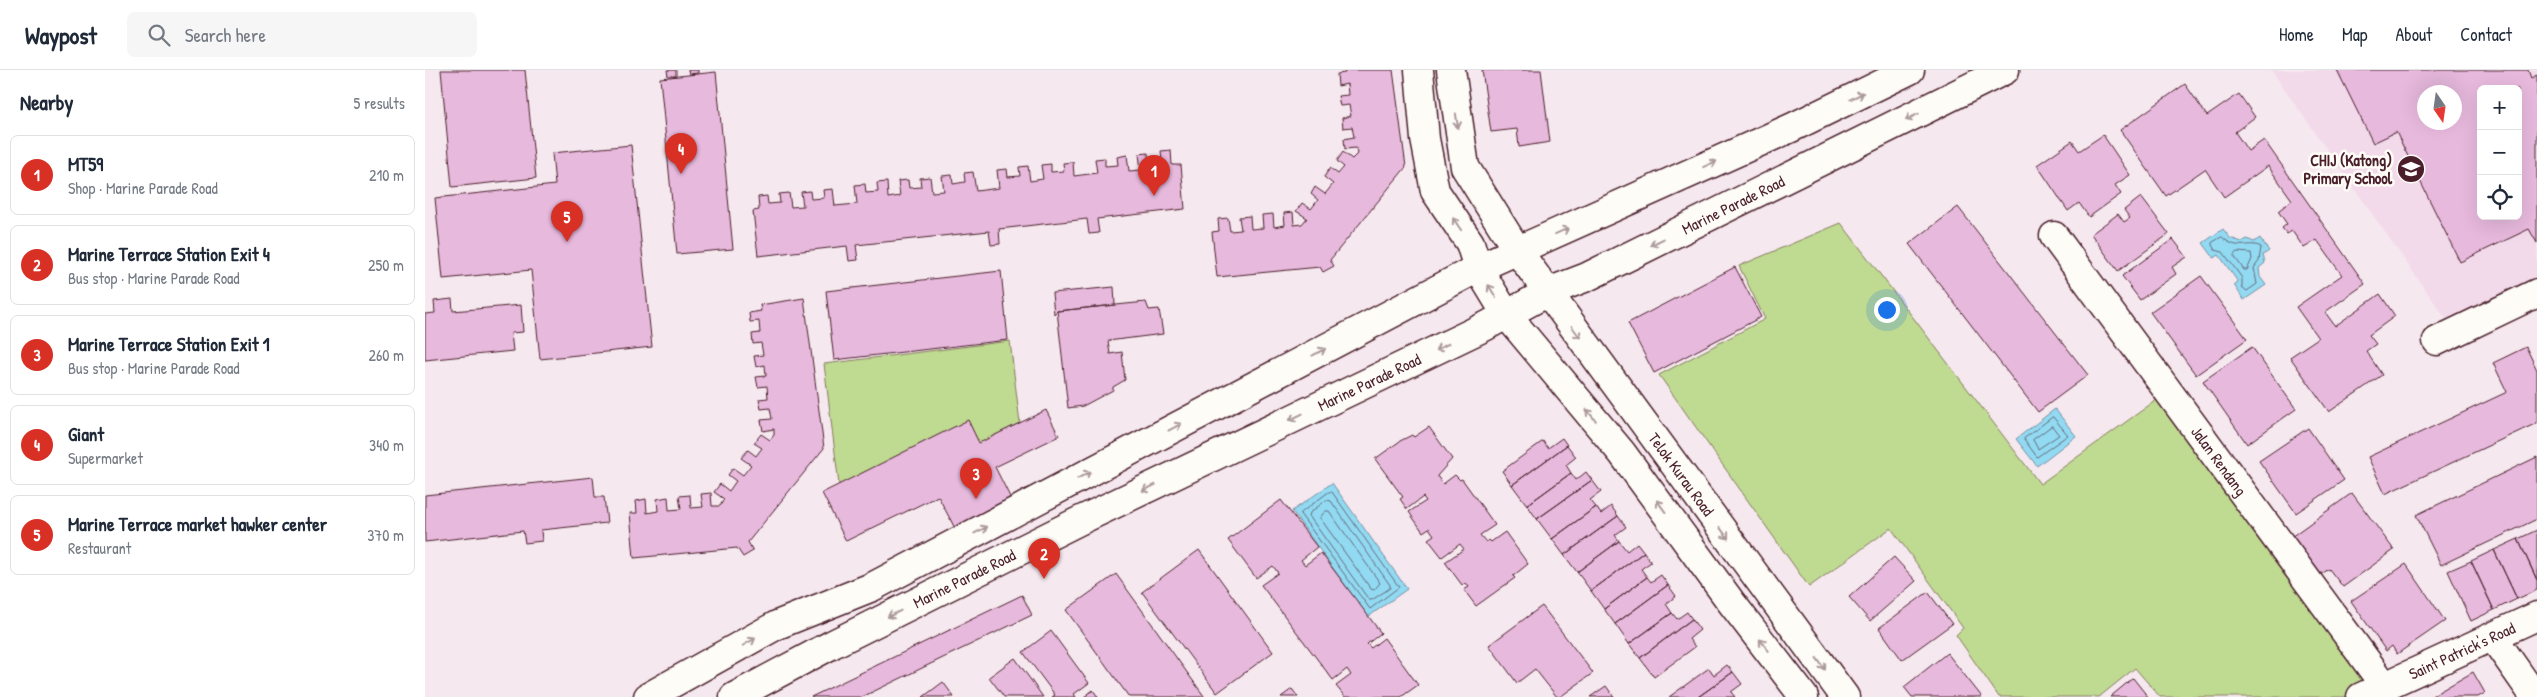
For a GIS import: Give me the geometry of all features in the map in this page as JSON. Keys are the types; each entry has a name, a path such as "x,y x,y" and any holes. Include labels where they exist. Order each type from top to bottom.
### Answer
{"main road":[{"path":"1419,70 1425,139 1435,192 1469,243 1478,268 1507,314 1622,453 1731,602 1804,697"},
{"name":"Telok Kurau Road","path":"1451,70 1465,167 1517,250 1845,697"},
{"path":"649,697 777,625 872,587 1478,268 1791,128 1910,70"},
{"name":"Marine Parade Road","path":"733,697 833,644 1079,521 1507,314 1548,292 1596,272 2005,70"},
{"name":"Jalan Rendang","path":"2054,236 2376,674 2372,692"},
{"path":"2437,341 2537,293"},
{"name":"Saint Patrick's Road","path":"2372,692 2537,616"},
{"path":"2493,637 2535,697"}],"shaded area":[{"name":"CHIJ (Katong) Primary School","path":"2271,70 2537,70 2537,277 2446,319"}],"green space":[{"path":"1841,223 2040,484 2166,393 2376,683 2348,697 2160,697 2135,668 2099,697 1999,697 1956,635 1963,628 1891,528 1809,587 1659,375 1765,319 1739,266"},
{"path":"1010,341 1020,423 979,443 839,485 824,364"}],"water":[{"path":"2223,229 2230,238 2242,242 2247,239 2254,242 2260,238 2269,251 2263,255 2265,263 2259,268 2260,277 2266,285 2244,300 2234,285 2238,282 2219,255 2214,258 2203,243"},
{"path":"2055,409 2076,436 2037,466 2016,439"},
{"path":"1332,483 1407,589 1368,617 1292,511"}],"building":[{"path":"441,70 525,70 536,178 452,187"},
{"path":"667,70 676,70 676,76 668,76"},
{"path":"688,70 698,70 698,73 689,74"},
{"path":"1345,70 1393,70 1406,167 1330,260 1334,266 1323,272 1320,267 1217,277 1212,232 1219,231 1218,219 1228,218 1230,231 1241,230 1239,217 1250,216 1251,229 1263,228 1262,215 1273,214 1274,227 1285,225 1284,213 1293,212 1294,225 1302,224 1307,218 1296,211 1302,203 1311,209 1318,200 1311,194 1315,187 1325,194 1333,184 1324,177 1330,168 1338,174 1344,167 1337,161 1343,152 1352,159 1357,154 1356,148 1345,149 1344,139 1354,137 1352,127 1343,128 1342,118 1351,116 1349,105 1340,106 1338,96 1348,95 1347,84 1338,86 1337,74 1345,73"},
{"path":"1482,70 1541,70 1550,142 1519,147 1517,129 1491,132"},
{"path":"2337,70 2528,70 2531,78 2537,75 2537,243 2529,229 2460,262 2396,132 2373,143"},
{"path":"716,72 733,249 677,254 660,78"},
{"path":"2185,84 2207,116 2239,94 2255,117 2235,132 2248,151 2264,140 2365,284 2325,312 2335,326 2380,294 2395,316 2369,335 2376,344 2366,351 2382,375 2329,412 2290,357 2318,338 2296,307 2342,275 2317,240 2304,248 2292,231 2287,234 2282,228 2287,224 2278,211 2292,200 2268,166 2224,197 2205,169 2166,196 2120,130"},
{"path":"2103,135 2130,175 2115,185 2121,194 2089,217 2079,203 2068,211 2037,165 2072,141 2079,151"},
{"path":"631,145 652,347 540,359 531,270 443,279 435,198 555,185 552,153"},
{"path":"1171,150 1172,165 1181,165 1185,209 1097,219 1099,233 1089,234 1087,219 999,229 1000,244 991,245 989,231 856,245 858,260 849,261 847,246 758,256 753,211 759,210 758,197 767,196 768,204 780,203 779,194 789,193 791,207 803,206 801,192 810,191 811,199 824,198 823,190 833,189 835,206 857,204 855,185 865,184 866,193 878,192 877,183 887,182 888,198 900,196 898,181 908,180 909,188 921,187 920,178 930,177 932,192 944,191 942,176 952,175 953,184 965,182 964,173 973,172 976,191 999,188 997,170 1007,169 1008,177 1020,176 1019,167 1028,166 1030,181 1043,179 1041,165 1051,164 1051,172 1064,171 1063,163 1073,162 1074,176 1097,173 1095,159 1105,158 1105,166 1118,165 1117,157 1127,155 1129,171 1141,170 1139,154 1148,153 1149,161 1162,160 1161,151"},
{"path":"2141,197 2169,234 2118,271 2091,234 2118,214 2124,222 2130,218 2124,210"},
{"path":"1958,207 2088,375 2038,412 1909,244"},
{"path":"2173,239 2187,257 2172,267 2176,274 2140,300 2122,276"},
{"path":"1735,267 1761,317 1654,373 1628,323"},
{"path":"1001,271 1008,340 834,360 826,291"},
{"path":"2201,276 2247,339 2196,375 2150,312"},
{"path":"1114,287 1115,305 1057,311 1054,314 1052,293"},
{"path":"804,298 824,448 748,542 753,551 743,557 737,548 634,558 630,513 637,513 636,501 646,499 647,513 658,511 657,499 668,497 669,510 681,509 679,496 690,495 691,508 703,507 701,494 711,493 712,506 720,506 724,499 714,492 720,484 729,491 736,481 728,475 733,468 743,475 751,465 741,458 748,450 756,456 762,448 754,443 761,434 770,440 774,435 774,429 763,431 761,420 772,419 770,408 761,409 759,399 768,398 767,386 758,387 756,377 766,376 765,365 756,367 754,356 763,355 761,343 753,344 752,334 760,333 759,321 750,322 749,313 761,311 760,305"},
{"path":"452,299 453,311 521,305 523,332 511,333 513,351 425,360 425,314 435,313 434,301"},
{"path":"1146,302 1149,310 1159,309 1163,334 1108,341 1110,354 1122,352 1125,380 1113,387 1113,390 1083,406 1068,408 1057,311"},
{"path":"2252,347 2296,409 2247,444 2203,381"},
{"path":"2526,347 2537,370 2537,423 2385,494 2368,457 2507,392 2493,363"},
{"path":"1046,410 1059,436 995,467 1014,505 958,534 938,496 846,541 822,493 968,420 979,443"},
{"path":"1429,427 1452,459 1437,476 1443,484 1455,475 1460,480 1462,479 1495,525 1480,535 1486,542 1489,540 1491,542 1505,532 1528,564 1513,576 1515,578 1476,606 1464,590 1469,587 1466,583 1462,585 1445,562 1464,549 1460,544 1442,557 1428,539 1434,535 1429,528 1423,532 1409,512 1426,501 1423,497 1407,509 1400,499 1403,497 1375,459 1400,441 1412,435 1414,437"},
{"path":"2308,428 2344,480 2296,513 2259,461"},
{"path":"1562,438 1567,445 1512,485 1502,471 1543,441 1548,448"},
{"path":"1567,445 1576,457 1566,465 1571,473 1527,505 1512,485"},
{"path":"2537,457 2537,519 2441,565 2416,515"},
{"path":"1586,472 1592,480 1537,519 1527,505 1571,473 1576,480"},
{"path":"593,477 595,497 604,497 607,523 541,530 542,541 525,543 523,531 425,542 425,495"},
{"path":"1592,480 1601,492 1590,500 1596,507 1552,539 1537,519"},
{"path":"2352,493 2394,550 2343,587 2329,569 2320,575 2291,537"},
{"path":"1281,500 1317,547 1301,560 1305,565 1321,553 1381,633 1367,644 1371,648 1384,638 1418,685 1401,697 1345,697 1336,686 1351,675 1347,669 1333,680 1261,585 1278,573 1273,566 1256,578 1228,540"},
{"path":"1611,506 1618,516 1564,555 1552,539 1596,507 1601,514"},
{"path":"1618,516 1626,527 1615,535 1619,541 1577,572 1564,555"},
{"path":"2537,530 2537,580 2518,539"},
{"path":"2518,539 2537,580 2537,590 2517,599 2494,550"},
{"path":"1619,541 1627,551 1637,543 1644,552 1591,591 1577,572"},
{"path":"1199,550 1273,652 1217,693 1142,592"},
{"path":"2494,550 2517,599 2494,610 2471,561"},
{"path":"1644,552 1651,562 1641,569 1647,577 1604,609 1591,591"},
{"path":"1894,557 1916,581 1870,621 1849,597"},
{"path":"2471,561 2494,610 2471,621 2448,571"},
{"path":"2406,564 2445,621 2397,654 2392,646 2386,651 2351,601"},
{"path":"1116,574 1203,697 1129,697 1066,610"},
{"path":"1661,575 1668,585 1615,624 1604,609 1647,577 1651,582"},
{"path":"1668,585 1676,596 1666,604 1672,613 1629,644 1615,624"},
{"path":"1928,592 1952,624 1902,660 1879,628"},
{"path":"1022,595 1032,615 862,697 811,697"},
{"path":"1542,606 1593,673 1560,697 1557,697 1535,669 1517,683 1489,645"},
{"path":"1687,612 1692,619 1640,658 1629,644 1672,613 1677,619"},
{"path":"1692,619 1700,630 1689,639 1695,647 1654,677 1640,658"},
{"path":"1051,631 1089,683 1074,694 1076,697 1052,697 1055,695 1023,652"},
{"path":"1947,653 1982,697 1912,697 1904,687"},
{"path":"1015,658 1043,697 1004,697 989,677"},
{"path":"1727,665 1733,672 1698,697 1669,697 1709,668 1714,675"},
{"path":"1733,672 1742,684 1731,692 1735,697 1698,697"},
{"path":"2473,672 2485,693 2478,697 2430,697"},
{"path":"2133,678 2148,697 2110,697"},
{"path":"943,682 954,697 923,697"},
{"path":"1606,686 1614,697 1590,697"},
{"path":"1292,689 1298,697 1281,697"},
{"path":"1093,690 1098,697 1084,697"}],"place":[{"name":"CHIJ (Katong) Primary School","path":"2411,169"},
{"name":"Giant","path":"681,174"},
{"name":"MT59","path":"1154,196"},
{"name":"Marine Terrace market hawker center","path":"567,242"},
{"name":"Marine Terrace Station Exit 1","path":"976,499"},
{"name":"Marine Terrace Station Exit 4","path":"1044,579"}]}
